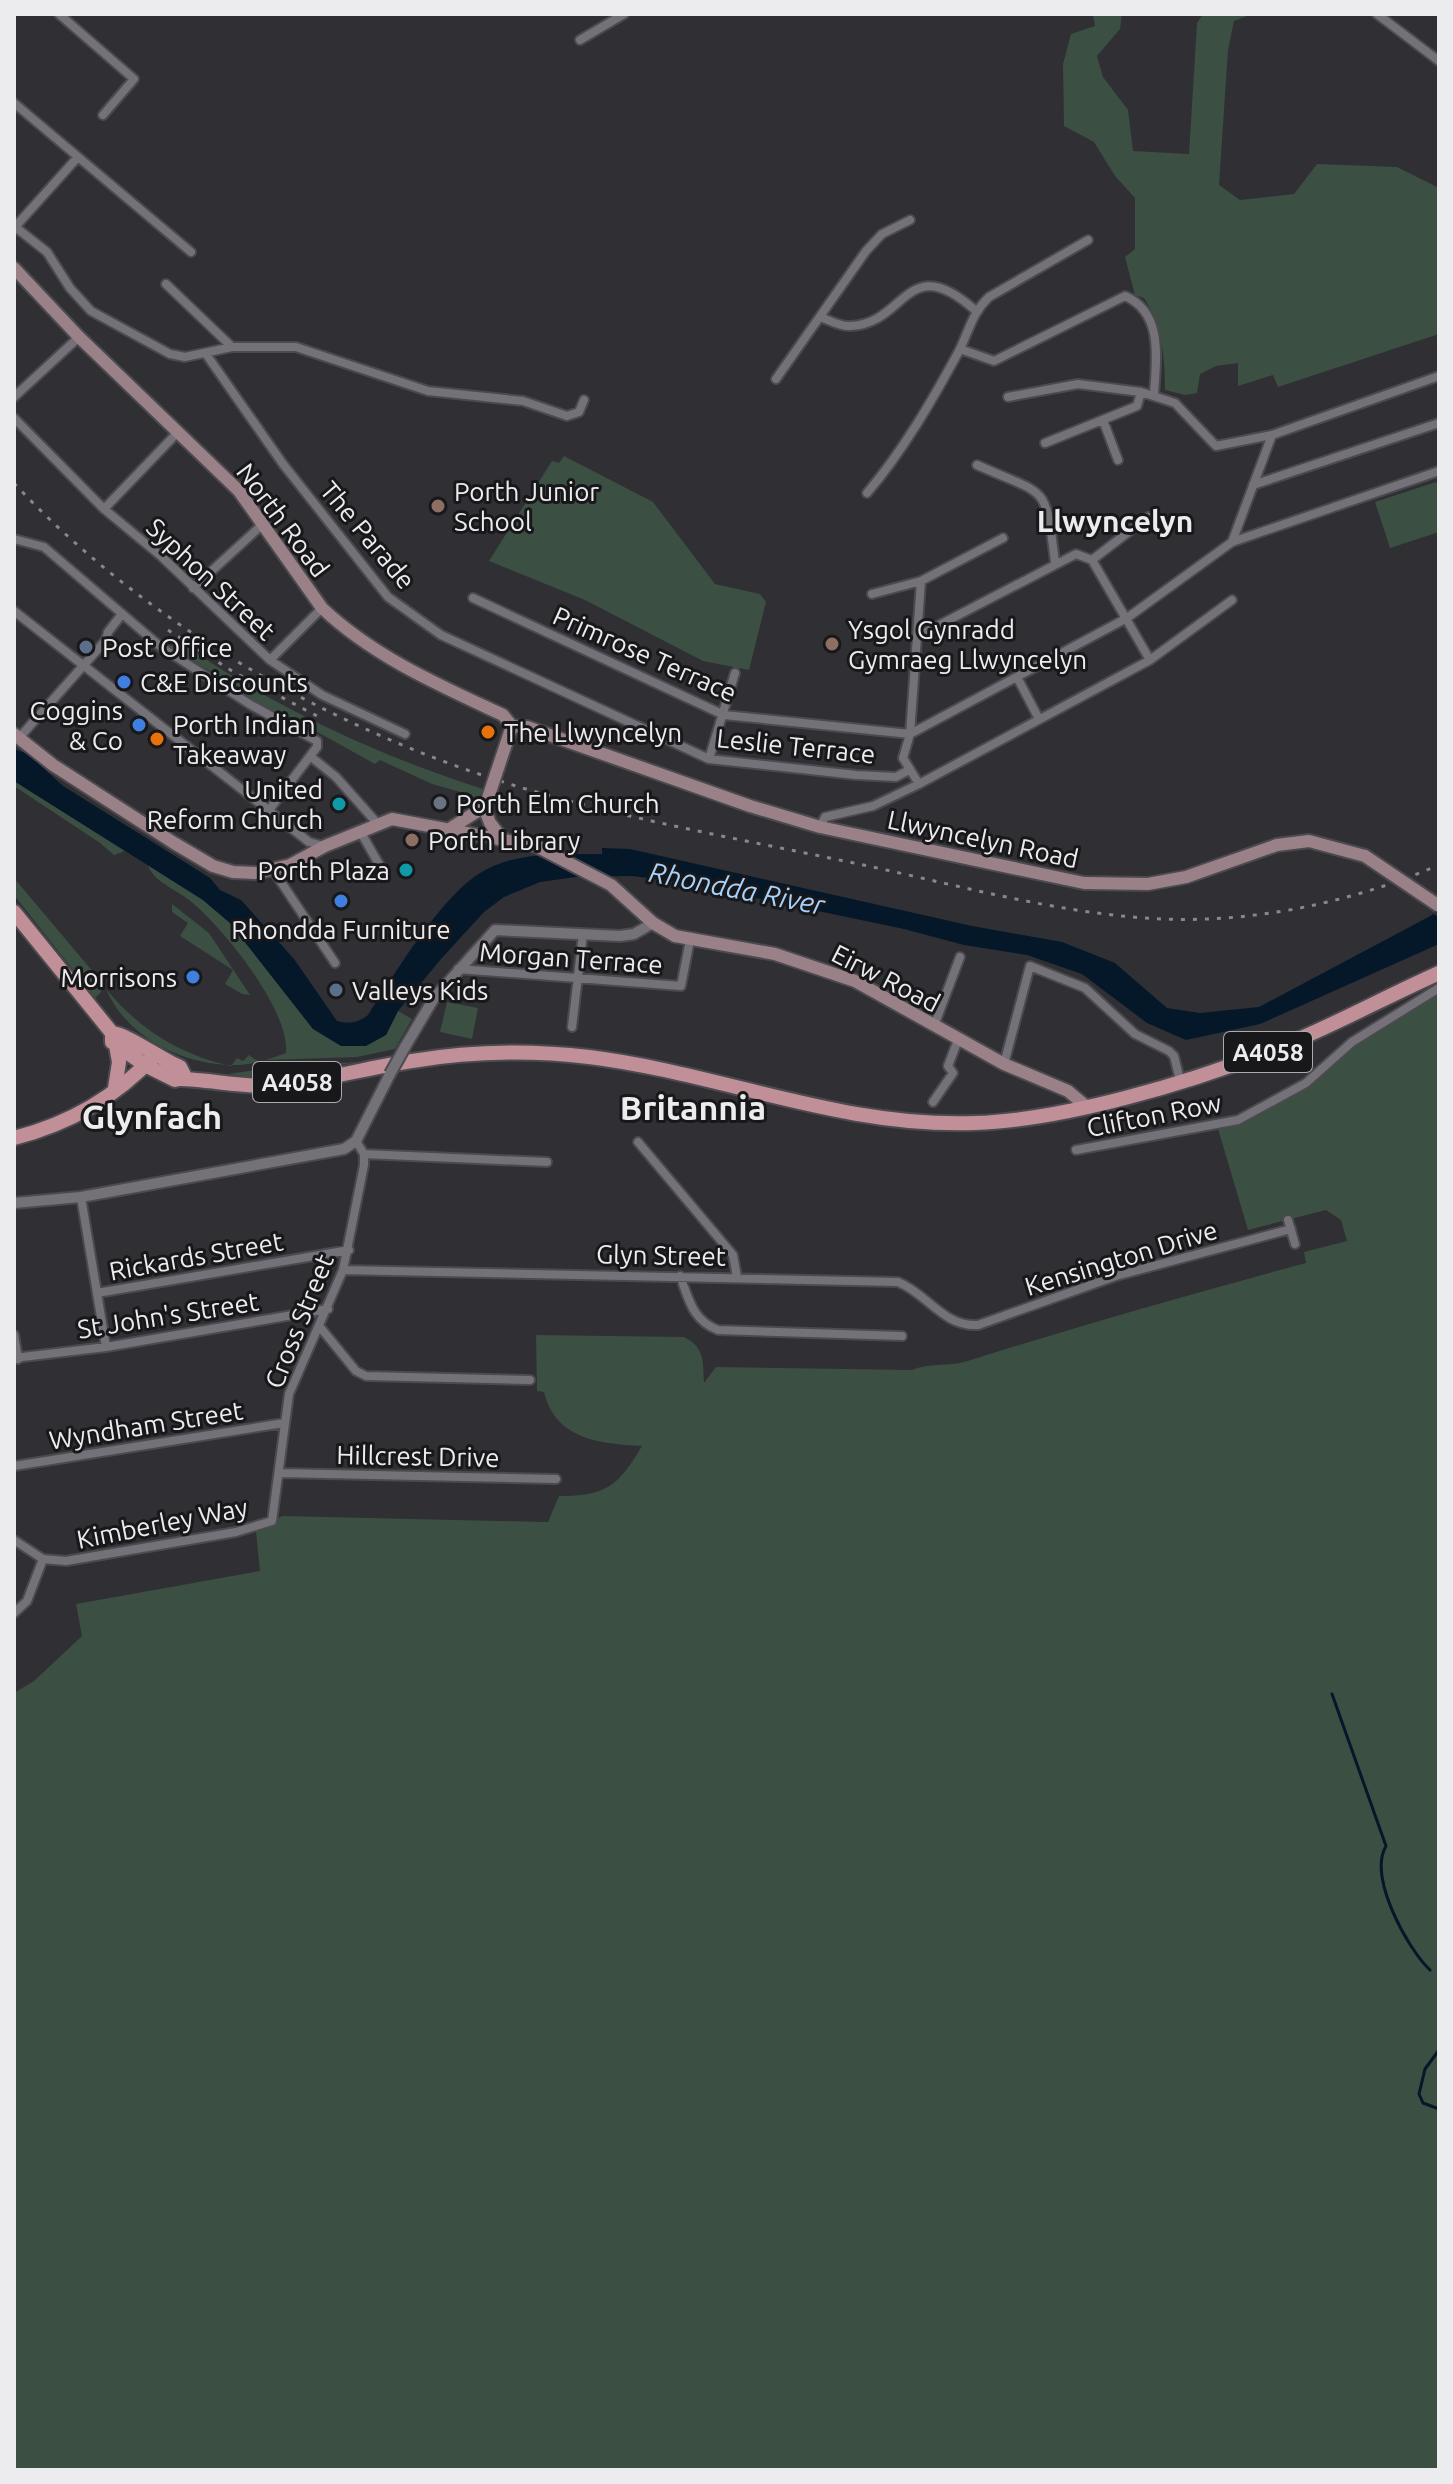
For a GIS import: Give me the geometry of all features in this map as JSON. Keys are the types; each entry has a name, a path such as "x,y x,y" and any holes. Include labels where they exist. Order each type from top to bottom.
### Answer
{"main road":[{"name":"North Road","path":"14,268 79,337 239,491 322,608 368,647 503,715 512,726"},
{"path":"501,837 490,823 486,803 512,726"},
{"name":"Llwyncelyn Road","path":"512,726 820,827 1084,883 1112,885 1186,877 1277,845 1309,841 1365,856 1439,906"},
{"path":"16,736 53,765 213,866 244,873 273,870 318,853 325,846 377,823"},
{"path":"451,828 486,803"},
{"name":"Eirw Road","path":"377,823 398,819 492,838 501,837 545,851 611,885 653,923 690,940 775,954 855,981 1004,1064 1068,1091 1087,1107"},
{"name":"A4058","path":"14,912 114,1039 123,1034 146,1058 175,1080 184,1075 230,1086 270,1086 438,1057 526,1052 593,1058 825,1110 928,1123 1016,1119 1087,1107 1180,1080 1275,1050 1439,973"},
{"path":"114,1039 116,1083"},
{"path":"14,1138 70,1120 116,1083 127,1084 146,1058"}],"street":[{"path":"59,14 134,79 103,115"},
{"path":"580,40 624,14"},
{"path":"1377,14 1439,61"},
{"path":"14,103 191,252"},
{"path":"77,158 15,227 47,252 70,288 91,311 170,354 185,357 232,347 296,347 428,391 523,401 567,416 579,412 584,400"},
{"path":"776,379 866,251 882,234 910,220"},
{"path":"867,493 888,469 960,349 975,310 989,297 1088,240"},
{"path":"166,284 232,347"},
{"path":"820,317 848,327 868,322 924,286 942,286 955,292 975,310"},
{"path":"960,349 994,361 1125,296 1140,302 1152,324 1156,345 1154,395"},
{"path":"14,397 79,337"},
{"name":"The Parade","path":"206,354 308,497 388,597 441,635 592,705"},
{"path":"1008,397 1078,384 1154,395 1175,403 1216,446 1272,435 1439,376"},
{"path":"1045,443 1137,406 1141,392"},
{"name":"Syphon Street","path":"14,418 104,509 270,660 322,695 405,734"},
{"path":"1103,420 1118,460"},
{"path":"1253,485 1439,423"},
{"path":"104,509 178,432"},
{"path":"1232,542 1272,435"},
{"path":"977,465 1040,493 1047,504 1055,562"},
{"path":"910,734 1127,618 1232,542 1439,471"},
{"path":"1092,560 1148,517"},
{"path":"193,588 264,523"},
{"path":"872,594 921,581 1003,538"},
{"path":"14,539 44,547 161,647 225,689 317,741 317,747 269,810"},
{"path":"918,636 1055,562 1076,554 1092,560 1150,660"},
{"path":"919,784 903,758 910,734 910,686 918,636 921,581"},
{"name":"Primrose Terrace","path":"473,598 724,715 910,734"},
{"path":"820,827 825,817 873,806 919,784 1150,660 1232,600"},
{"path":"270,660 322,608"},
{"path":"14,611 309,842 325,846"},
{"path":"16,736 83,666 122,614"},
{"path":"709,759 735,673"},
{"path":"1017,677 1039,719"},
{"name":"Leslie Terrace","path":"592,705 709,759 896,777 909,770"},
{"path":"310,756 336,777 377,823"},
{"path":"360,831 384,873"},
{"path":"273,870 335,963"},
{"path":"14,1203 81,1197 344,1149 356,1141 434,998 495,930 634,934 653,923"},
{"path":"572,1027 583,934"},
{"name":"Morgan Terrace","path":"458,969 681,986 690,940"},
{"path":"934,1026 960,957"},
{"path":"1004,1064 1030,966 1085,988 1135,1034 1169,1051 1174,1056 1180,1080"},
{"name":"Clifton Row","path":"1076,1150 1238,1120 1306,1083 1352,1042 1439,988"},
{"path":"933,1102 953,1073 948,1066 958,1040"},
{"path":"356,1141 364,1154 547,1162"},
{"path":"638,1142 733,1255 737,1277"},
{"name":"Cross Street","path":"284,1423 289,1394 328,1309 349,1250 364,1154"},
{"path":"81,1197 106,1347"},
{"name":"Kensington Drive","path":"964,1326 978,1325 1116,1276 1289,1225 1295,1244"},
{"name":"Rickards Street","path":"97,1293 349,1250"},
{"name":"Glyn Street","path":"343,1270 898,1282 910,1287 952,1322 964,1326"},
{"path":"680,1276 694,1313 704,1325 718,1330 902,1336"},
{"name":"St John's Street","path":"16,1358 106,1347 328,1309"},
{"path":"320,1327 356,1371 366,1376 530,1380"},
{"path":"14,1335 16,1358"},
{"name":"Wyndham Street","path":"14,1466 284,1423"},
{"name":"Kimberley Way","path":"14,1540 43,1559 66,1561 253,1528 274,1517 284,1423"},
{"name":"Hillcrest Drive","path":"280,1473 556,1479"},
{"path":"14,1613 27,1601 43,1559"}],"green space":[{"path":"1093,14 1122,14 1120,29 1097,56 1103,77 1128,110 1133,151 1189,154 1197,23 1203,14 1252,14 1234,21 1228,50 1219,185 1240,200 1294,194 1317,164 1397,167 1439,188 1439,334 1278,387 1273,375 1238,386 1238,363 1216,366 1200,374 1197,393 1185,395 1165,390 1159,330 1144,298 1135,295 1125,257 1135,249 1135,198 1115,176 1094,142 1064,126 1063,64 1071,34 1095,26"},
{"path":"564,456 653,502 715,584 760,594 766,602 749,670 703,661 585,600 489,561 552,461 559,463"},
{"path":"1436,482 1439,487 1439,532 1390,548 1375,502"},
{"path":"176,639 248,685 324,726 402,760 483,789 477,802 468,808 464,793 432,784 380,760 375,764 283,713 278,717 242,695 241,688 169,648"},
{"path":"14,781 125,851 114,855 14,786"},
{"path":"148,865 203,900 230,923 313,1029 386,1035 398,1011 412,1019 395,1049 357,1057 266,1060 286,1053 284,1035 266,993 219,929 189,900 154,876"},
{"path":"14,878 100,980 101,992 95,998 14,895"},
{"path":"172,904 209,933 250,995 225,984 233,970 180,936 188,923 172,912"},
{"path":"1439,988 1439,2470 14,2470 14,1693 34,1681 82,1636 76,1604 260,1571 256,1532 282,1516 548,1522 559,1496 589,1494 610,1486 626,1471 642,1446 581,1436 558,1420 544,1392 537,1391 536,1335 684,1337 699,1351 704,1383 716,1367 912,1370 964,1362 1306,1263 1304,1252 1347,1241 1341,1220 1326,1210 1248,1230 1216,1122 1228,1123 1306,1083 1352,1042"},
{"path":"106,989 132,1016 162,1038 195,1055 224,1064 192,1059 150,1040 117,1008"},
{"path":"447,1002 478,1008 472,1039 440,1032"},
{"path":"249,1055 259,1062 237,1065 232,1065 237,1058 243,1061"},
{"path":"358,1062 259,1078 228,1074 285,1066"}],"water":[{"name":"Rhondda River","path":"14,749 28,754 63,786 210,878 220,890 241,900 294,959 337,1021 342,1022 350,1023 368,1015 432,920 477,875 491,867 521,858 602,854 602,848 630,849 972,926 1062,942 1115,963 1167,1008 1200,1013 1259,1007 1434,914 1439,918 1439,944 1260,1024 1186,1040 1147,1023 1082,974 1027,955 964,945 904,929 674,881 632,876 576,877 540,882 504,897 484,912 441,959 398,1011 386,1035 366,1046 341,1046 313,1029 230,923 203,900 14,781"}],"waterway":[{"path":"1332,1694 1386,1846 1382,1859 1386,1893 1401,1929 1430,1970"},
{"path":"1439,2050 1425,2069 1419,2094 1423,2103 1439,2109"}],"railway":[{"path":"14,483 67,535 125,584 253,671 321,708 391,740 462,768 572,802 1043,904 1161,919 1232,917 1303,907 1372,890 1439,865"},
{"path":"168,630 232,671 317,716"}],"place":[{"name":"Porth Junior School","path":"438,506"},
{"name":"Ysgol Gynradd Gymraeg Llwyncelyn","path":"832,644"},
{"name":"Post Office","path":"86,647"},
{"name":"C&E Discounts","path":"124,682"},
{"name":"Coggins & Co","path":"139,725"},
{"name":"The Llwyncelyn","path":"488,732"},
{"name":"Porth Indian Takeaway","path":"157,739"},
{"name":"Porth Elm Church","path":"440,803"},
{"name":"United Reform Church","path":"339,804"},
{"name":"Porth Library","path":"412,840"},
{"name":"Porth Plaza","path":"406,870"},
{"name":"Rhondda Furniture","path":"341,901"},
{"name":"Morrisons","path":"193,977"},
{"name":"Valleys Kids","path":"336,990"}],"district":[{"name":"Llwyncelyn","path":"1115,521"},
{"name":"Britannia","path":"693,1107"},
{"name":"Glynfach","path":"152,1116"}]}
